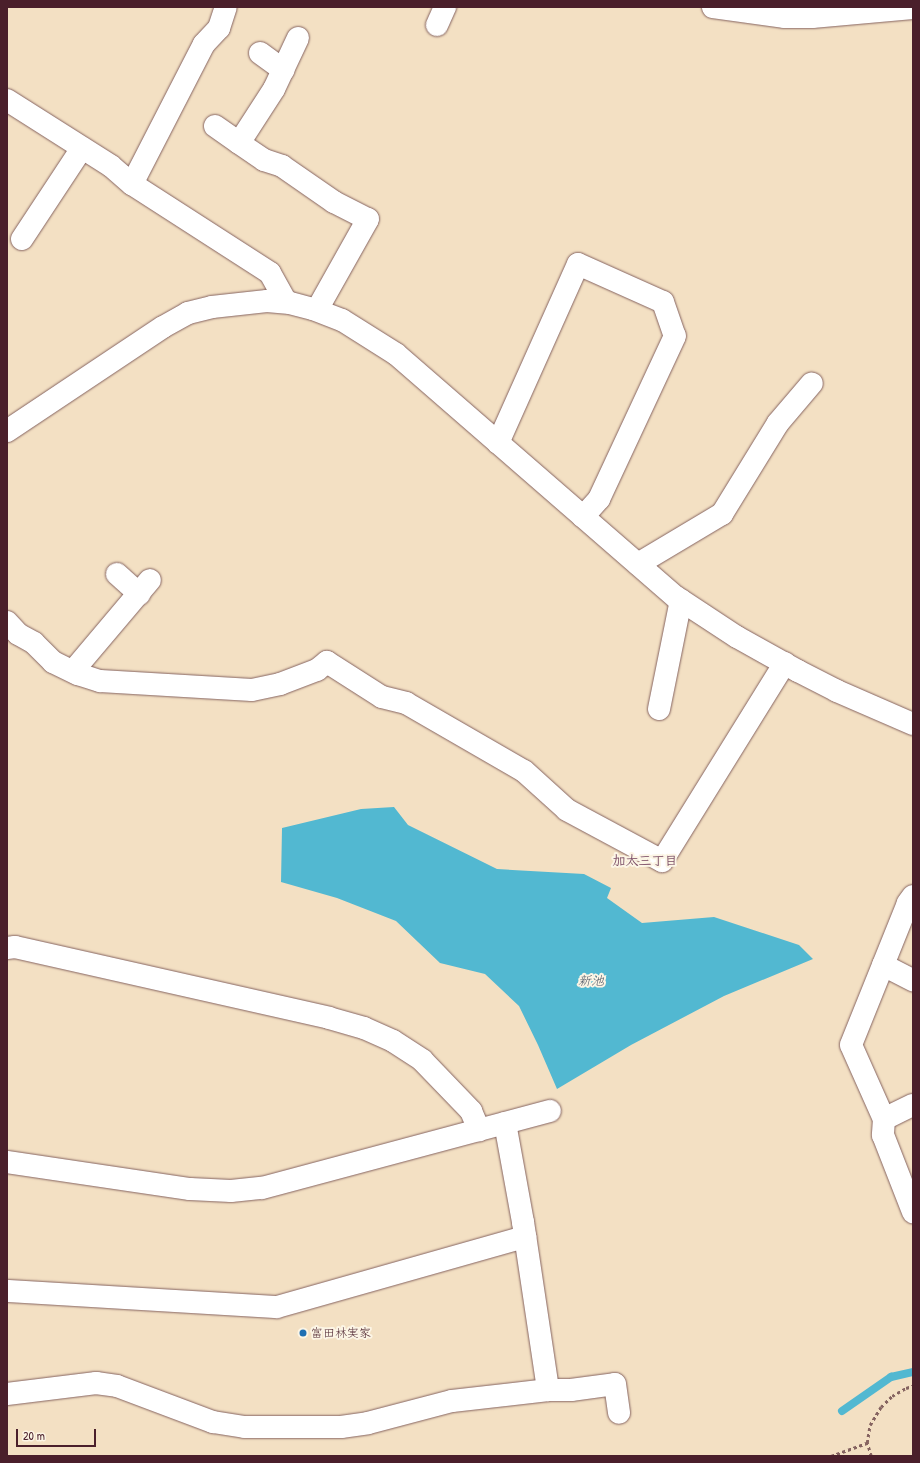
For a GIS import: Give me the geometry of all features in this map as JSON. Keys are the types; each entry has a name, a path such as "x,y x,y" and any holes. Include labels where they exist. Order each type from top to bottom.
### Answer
{"street":[{"path":"132,184 204,44 219,28 226,7"},
{"path":"712,7 785,17 799,12 913,8"},
{"path":"238,143 274,89 298,38"},
{"path":"260,53 283,70"},
{"path":"7,100 111,166 132,184 270,273 286,302"},
{"path":"215,126 264,160 282,166 334,202 368,219 317,310"},
{"path":"22,239 82,148"},
{"path":"498,443 578,264 663,302 675,336 599,499 583,516"},
{"path":"7,432 163,327 188,313 212,306 237,303 286,302 317,310 342,320 396,354 681,600 737,637 837,691 913,724"},
{"path":"638,564 722,514 774,429 812,382"},
{"path":"73,671 144,587 117,574"},
{"path":"659,709 681,600"},
{"path":"7,622 18,634 34,644 53,662 100,681 252,690 287,681 317,670 327,662 382,697 406,703 524,771 567,810 662,861 785,663"},
{"path":"913,896 908,903 851,1045 884,1119 883,1135 913,1212"},
{"path":"7,948 22,949 322,1017 364,1028 393,1041 422,1060 472,1111 479,1130"},
{"path":"883,965 913,980"},
{"path":"884,1119 913,1105"},
{"path":"7,1162 190,1189 231,1191 262,1188 550,1111"},
{"path":"505,1123 548,1390"},
{"path":"7,1291 277,1307 524,1237"},
{"path":"7,1394 96,1383 116,1386 213,1422 245,1427 274,1428 355,1425 452,1401 548,1390 571,1390 615,1384 619,1413"}],"path":[{"path":"871,1456 867,1443 870,1424 881,1407 892,1396 906,1388 913,1386"},
{"path":"831,1456 867,1443"}],"water":[{"name":"新池","path":"394,807 408,825 497,869 584,874 611,888 607,898 642,923 714,917 799,945 813,959 724,996 631,1045 557,1089 519,1006 485,974 440,963 396,921 337,898 281,882 282,828 361,809"}],"waterway":[{"path":"842,1411 891,1377 913,1372"}],"place":[{"name":"富田林実家","path":"303,1333"}],"district":[{"name":"加太三丁目","path":"645,860"}]}
